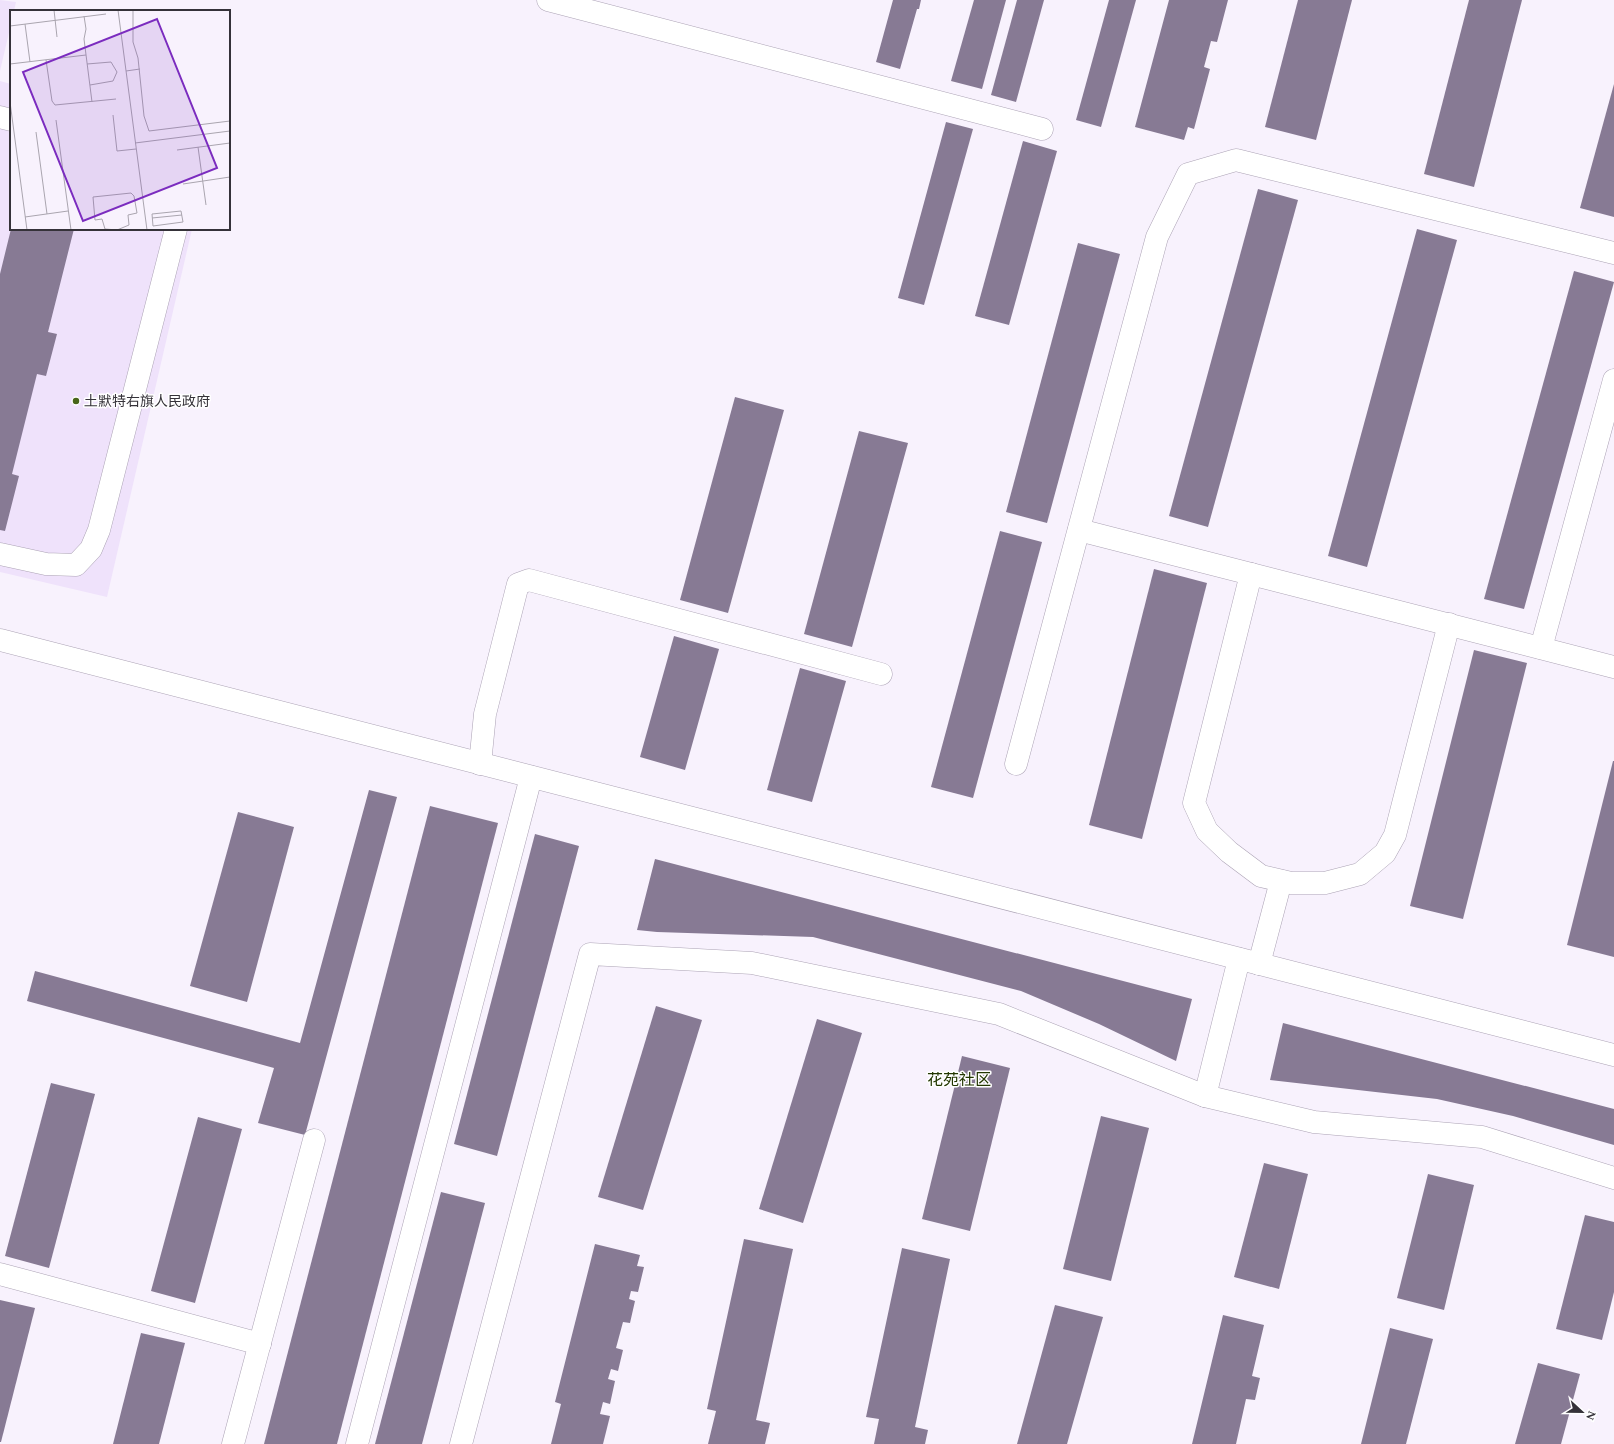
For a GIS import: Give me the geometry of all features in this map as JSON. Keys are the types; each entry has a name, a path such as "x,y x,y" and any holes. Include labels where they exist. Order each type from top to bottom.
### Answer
{"street":[{"path":"548,0 1042,129"},
{"path":"0,117 10,120"},
{"path":"1016,764 1157,237 1188,174 1236,160 1614,253"},
{"path":"0,554 46,564 76,565 91,549 100,530 176,230"},
{"path":"1541,648 1614,380"},
{"path":"1079,530 1614,667"},
{"path":"1251,574 1194,803 1207,831 1229,852 1261,876 1291,883 1326,883 1360,874 1385,853 1395,835 1449,624"},
{"path":"480,764 484,714 518,584 529,580 881,674"},
{"path":"0,640 1614,1055"},
{"path":"357,1444 531,777"},
{"path":"1205,1096 1249,961 1281,881"},
{"path":"461,1444 590,954 752,963 999,1014 1205,1096 1314,1122 1482,1137 1614,1178"},
{"path":"233,1444 314,1140"},
{"path":"0,1274 260,1344"}],"shaded area":[{"path":"0,0 16,2 14,10 10,10 10,28 0,71"},
{"name":"土默特右旗人民政府","path":"0,81 10,84 10,230 192,230 107,597 0,572"}],"building":[{"path":"893,0 921,0 919,9 917,9 900,69 876,62"},
{"path":"974,0 1006,0 982,89 951,81"},
{"path":"1017,0 1044,0 1016,102 991,95"},
{"path":"1109,0 1136,0 1101,127 1076,120"},
{"path":"1169,0 1228,0 1217,42 1211,41 1204,67 1210,69 1194,129 1188,127 1184,140 1135,127"},
{"path":"1298,0 1352,0 1316,140 1265,127"},
{"path":"1469,0 1522,0 1474,187 1424,174"},
{"path":"1614,84 1614,217 1580,208"},
{"path":"946,122 973,129 924,305 898,298"},
{"path":"1023,141 1057,151 1009,325 975,316"},
{"path":"1258,189 1298,200 1208,527 1169,516"},
{"path":"1417,229 1457,240 1367,567 1328,556"},
{"path":"11,230 74,230 48,332 57,334 46,376 37,374 12,474 19,476 5,531 0,530 0,274"},
{"path":"1078,243 1120,254 1047,523 1006,512"},
{"path":"1574,271 1614,282 1524,609 1484,599"},
{"path":"735,397 784,410 728,613 680,600"},
{"path":"859,431 908,443 852,647 804,634"},
{"path":"1000,531 1042,542 973,798 931,787"},
{"path":"1154,569 1207,583 1142,839 1089,825"},
{"path":"674,636 719,649 685,770 640,757"},
{"path":"1474,650 1527,663 1463,919 1410,906"},
{"path":"800,668 846,681 812,802 767,790"},
{"path":"1614,761 1614,957 1567,945"},
{"path":"369,790 397,797 305,1135 258,1123 274,1068 27,1001 35,971 300,1043"},
{"path":"430,806 498,823 337,1444 264,1444"},
{"path":"238,812 294,827 247,1002 190,986"},
{"path":"535,834 579,846 497,1156 454,1144"},
{"path":"655,859 1192,999 1176,1061 1099,1024 1021,991 813,937 657,932 637,930"},
{"path":"656,1006 702,1020 643,1210 598,1197"},
{"path":"817,1019 862,1033 803,1223 759,1209"},
{"path":"1283,1023 1614,1109 1614,1145 1513,1116 1437,1099 1270,1080"},
{"path":"962,1056 1010,1068 970,1231 922,1219"},
{"path":"51,1083 95,1094 49,1268 5,1256"},
{"path":"1101,1116 1149,1128 1111,1281 1063,1269"},
{"path":"198,1117 242,1129 195,1303 151,1291"},
{"path":"1264,1163 1308,1174 1279,1289 1234,1277"},
{"path":"1428,1174 1474,1185 1444,1310 1397,1298"},
{"path":"441,1192 485,1203 422,1444 375,1444"},
{"path":"1585,1215 1614,1222 1614,1292 1602,1340 1556,1329"},
{"path":"744,1239 793,1249 756,1420 770,1423 765,1444 708,1444 716,1411 707,1409"},
{"path":"595,1244 640,1255 637,1266 644,1267 638,1292 631,1291 629,1299 635,1301 630,1323 623,1322 616,1348 623,1350 618,1371 611,1369 608,1379 615,1381 610,1404 603,1402 600,1414 610,1416 603,1444 551,1444 561,1404 555,1402"},
{"path":"902,1248 950,1259 915,1427 928,1430 925,1444 874,1444 879,1419 866,1417"},
{"path":"0,1300 35,1308 1,1442 0,1442"},
{"path":"1055,1305 1103,1317 1067,1444 1017,1444"},
{"path":"1223,1315 1264,1325 1252,1376 1260,1378 1255,1400 1246,1399 1236,1444 1192,1444"},
{"path":"1390,1328 1433,1339 1406,1444 1361,1444"},
{"path":"141,1333 185,1343 159,1444 113,1444"},
{"path":"1538,1363 1580,1374 1561,1444 1515,1444"}],"place":[{"name":"土默特右旗人民政府","path":"76,401"}],"district":[{"name":"花苑社区","path":"959,1080"}]}
